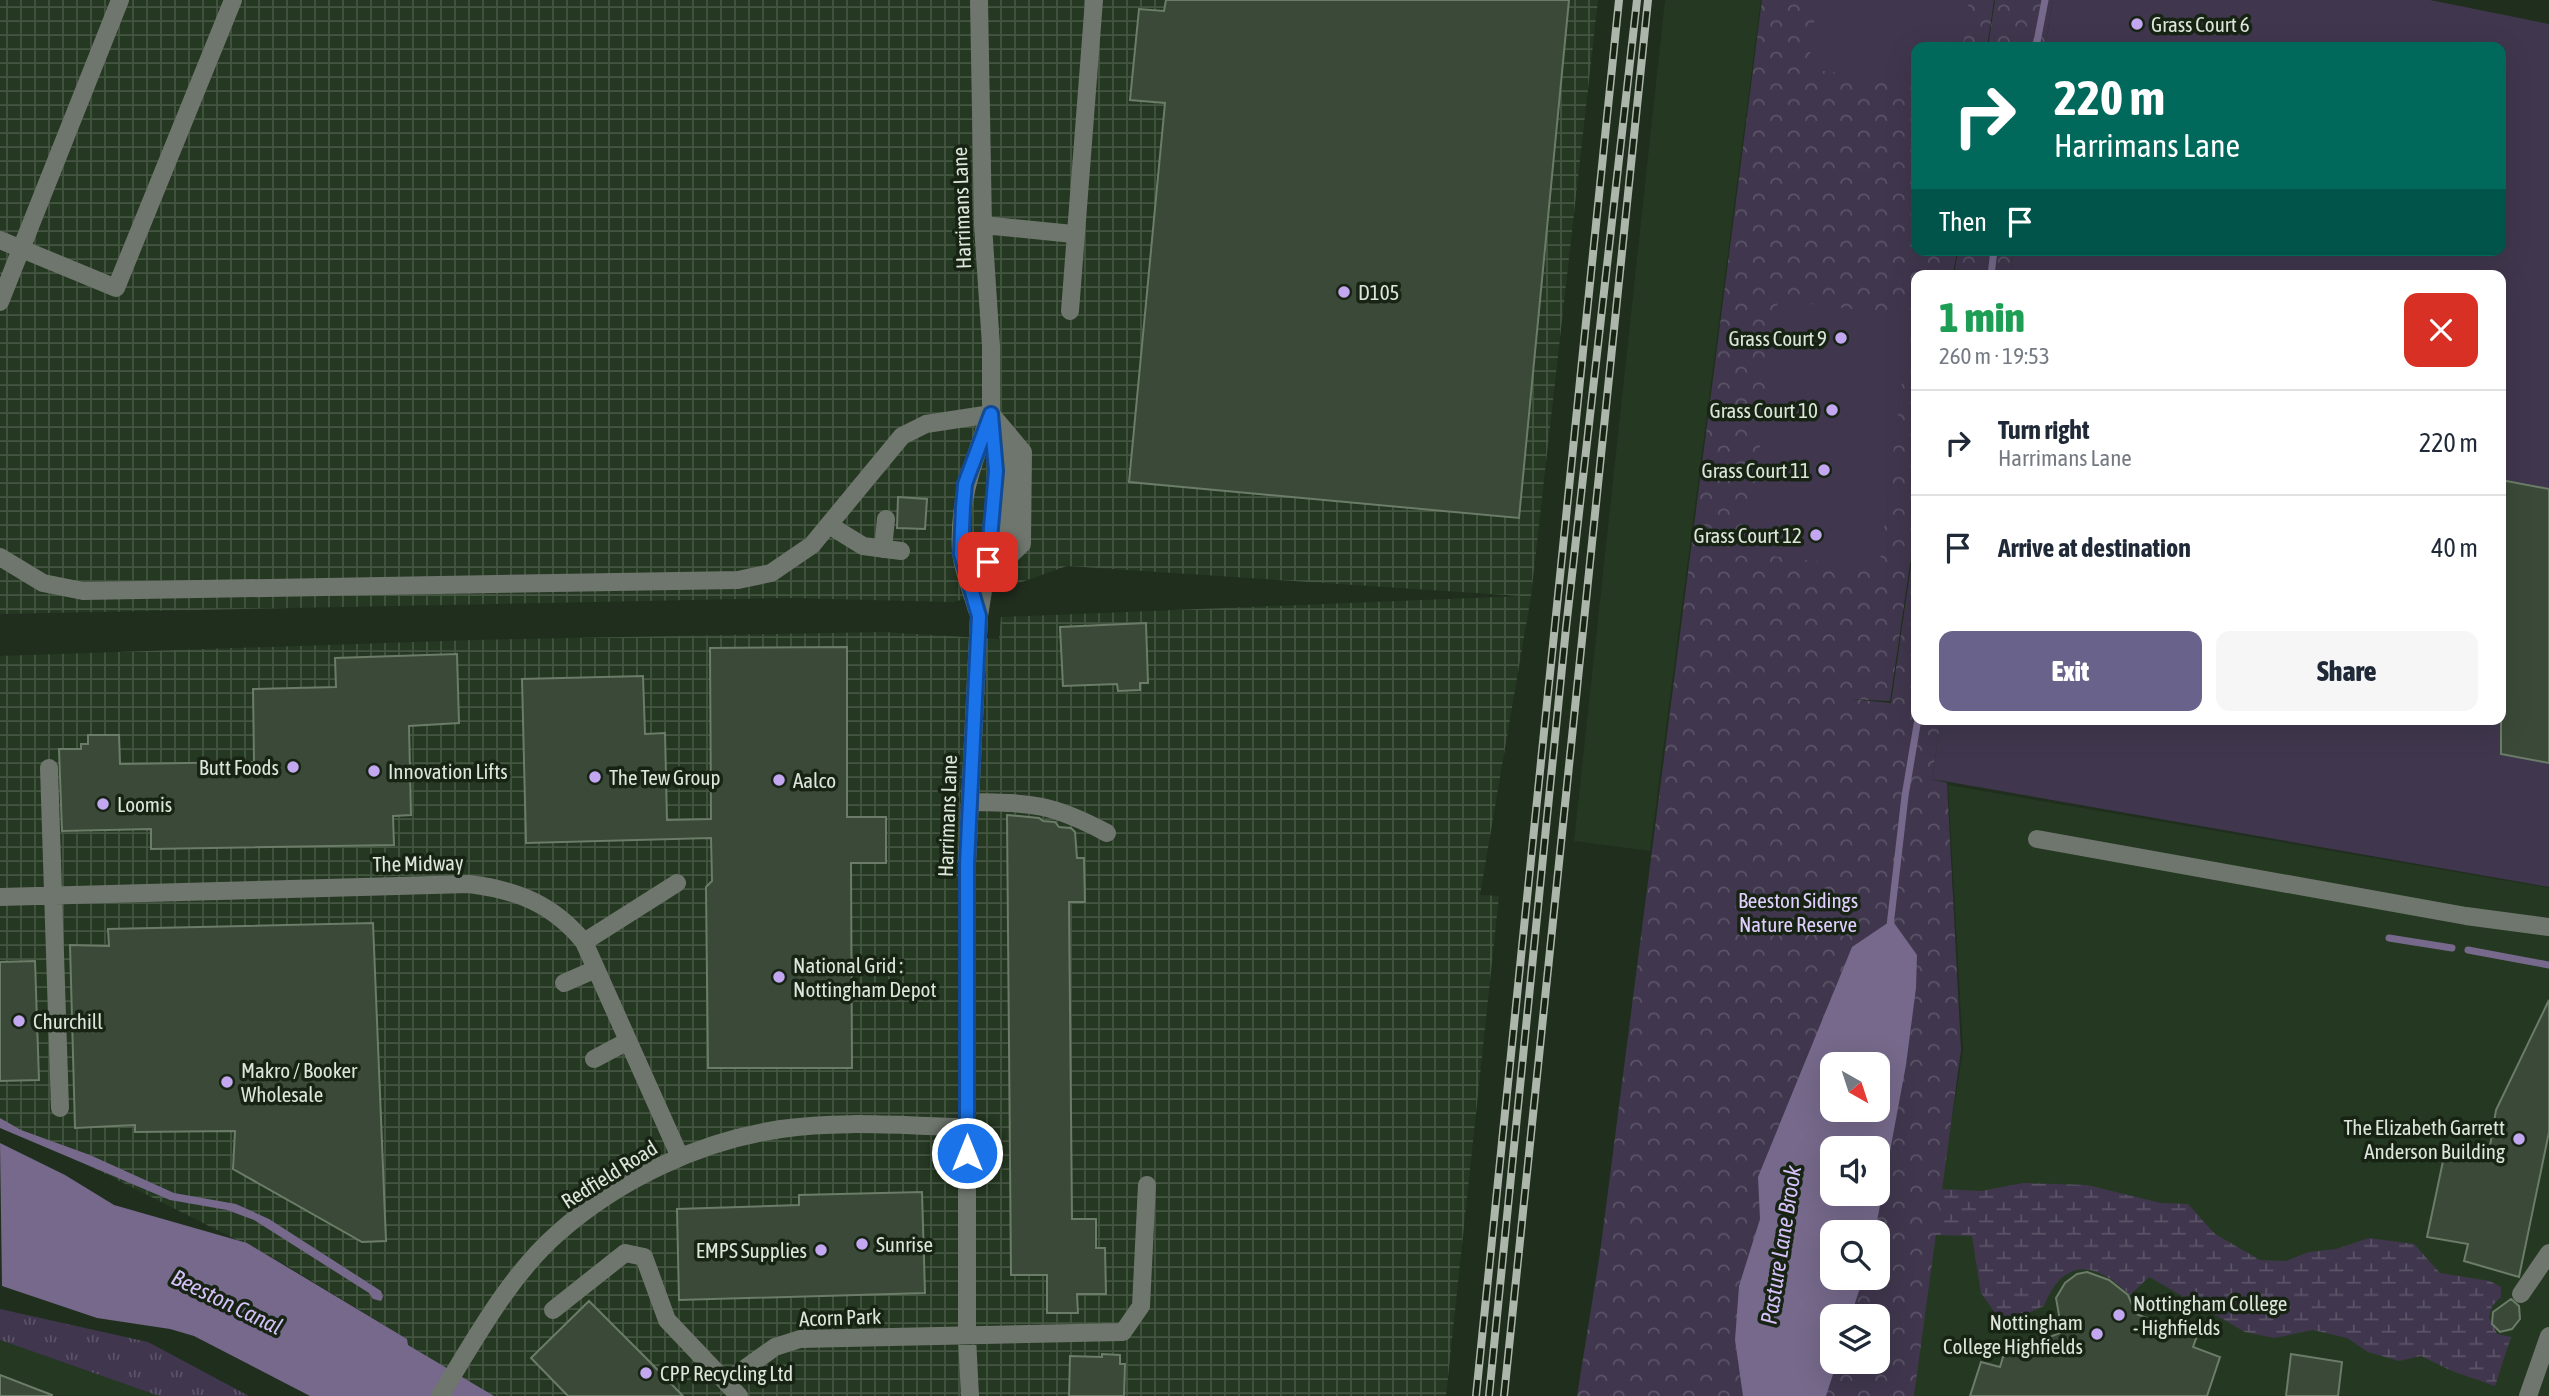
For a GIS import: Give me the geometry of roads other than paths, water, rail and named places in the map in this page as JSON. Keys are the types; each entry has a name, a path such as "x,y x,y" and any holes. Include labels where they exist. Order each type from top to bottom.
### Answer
{"street":[{"path":"0,302 83,100 120,0"},
{"path":"0,240 116,288 233,0"},
{"name":"Harrimans Lane","path":"970,1396 967,1337 967,1127 970,802 979,616 996,471 983,225 979,0"},
{"path":"1070,311 1073,234 1094,0"},
{"path":"983,225 1073,234"},
{"path":"0,557 43,583 83,591 738,580 771,573 797,558 829,525 902,436 926,424 991,414 1023,452 1021,544 985,579"},
{"name":"Harrimans Lane","path":"979,616 961,554 963,507 965,484 991,414"},
{"path":"993,438 1010,460 1004,561"},
{"path":"829,525 863,547 892,550 886,519"},
{"path":"49,768 60,1108"},
{"path":"970,802 1031,803 1066,811 1107,833"},
{"path":"2037,839 2453,914 2549,927"},
{"path":"584,942 677,883"},
{"name":"The Midway","path":"0,897 469,884 505,888 549,908 569,924 584,942 680,1157"},
{"path":"564,983 596,969"},
{"path":"594,1059 628,1041"},
{"name":"Redfield Road","path":"440,1396 486,1322 521,1275 557,1234 632,1182 680,1157 780,1129 822,1125 967,1127"},
{"name":"Acorn Park","path":"553,1310 625,1254 645,1257 667,1320 733,1389 775,1347 800,1339 1123,1332 1141,1306 1147,1185"},
{"path":"2521,1294 2549,1253"},
{"path":"2528,1396 2549,1336"}],"water":[{"path":"1892,920 1917,955 1916,988 1906,1065 1890,1151 1890,1136 1820,1136 1820,1206 1880,1206 1877,1220 1820,1220 1820,1290 1859,1290 1855,1304 1820,1304 1820,1374 1833,1374 1826,1396 1743,1396 1735,1340 1739,1286 1760,1219 1758,1177 1852,947"},
{"path":"0,1118 21,1130 90,1155 174,1193 236,1204 269,1219 381,1291 383,1297 381,1301 373,1299 369,1293 254,1220 227,1210 170,1200 0,1128"},
{"name":"Beeston Canal","path":"0,1143 65,1175 114,1205 247,1243 407,1339 408,1345 494,1396 310,1396 194,1336 170,1329 97,1318 2,1286"}],"waterway":[{"name":"Pasture Lane Brook","path":"2037,42 2045,0"},
{"name":"Pasture Lane Brook","path":"1992,270 1993,256"},
{"name":"Pasture Lane Brook","path":"1890,926 1905,796 1917,725"},
{"path":"2389,938 2452,948"},
{"path":"2468,950 2549,965"}],"railway":[{"path":"1476,1396 1619,0"},
{"path":"1489,1396 1566,628 1637,0"},
{"path":"1504,1396 1648,0"}],"place":[{"name":"Grass Court 6","path":"2137,24"},
{"name":"D105","path":"1344,292"},
{"name":"Grass Court 9","path":"1841,338"},
{"name":"Grass Court 10","path":"1832,410"},
{"name":"Grass Court 11","path":"1824,470"},
{"name":"Grass Court 12","path":"1816,535"},
{"name":"Butt Foods","path":"293,767"},
{"name":"Innovation Lifts","path":"374,771"},
{"name":"The Tew Group","path":"595,777"},
{"name":"Aalco","path":"779,780"},
{"name":"Loomis","path":"103,804"},
{"name":"National Grid : Nottingham Depot","path":"779,977"},
{"name":"Churchill","path":"19,1021"},
{"name":"Makro / Booker Wholesale","path":"227,1082"},
{"name":"The Elizabeth Garrett Anderson Building","path":"2519,1139"},
{"name":"Sunrise","path":"862,1244"},
{"name":"EMPS Supplies","path":"821,1250"},
{"name":"Nottingham College - Highfields","path":"2119,1315"},
{"name":"Nottingham College Highfields","path":"2097,1334"},
{"name":"CPP Recycling Ltd","path":"646,1373"}],"park label":[{"name":"Beeston Sidings Nature Reserve","path":"1798,912"}]}
